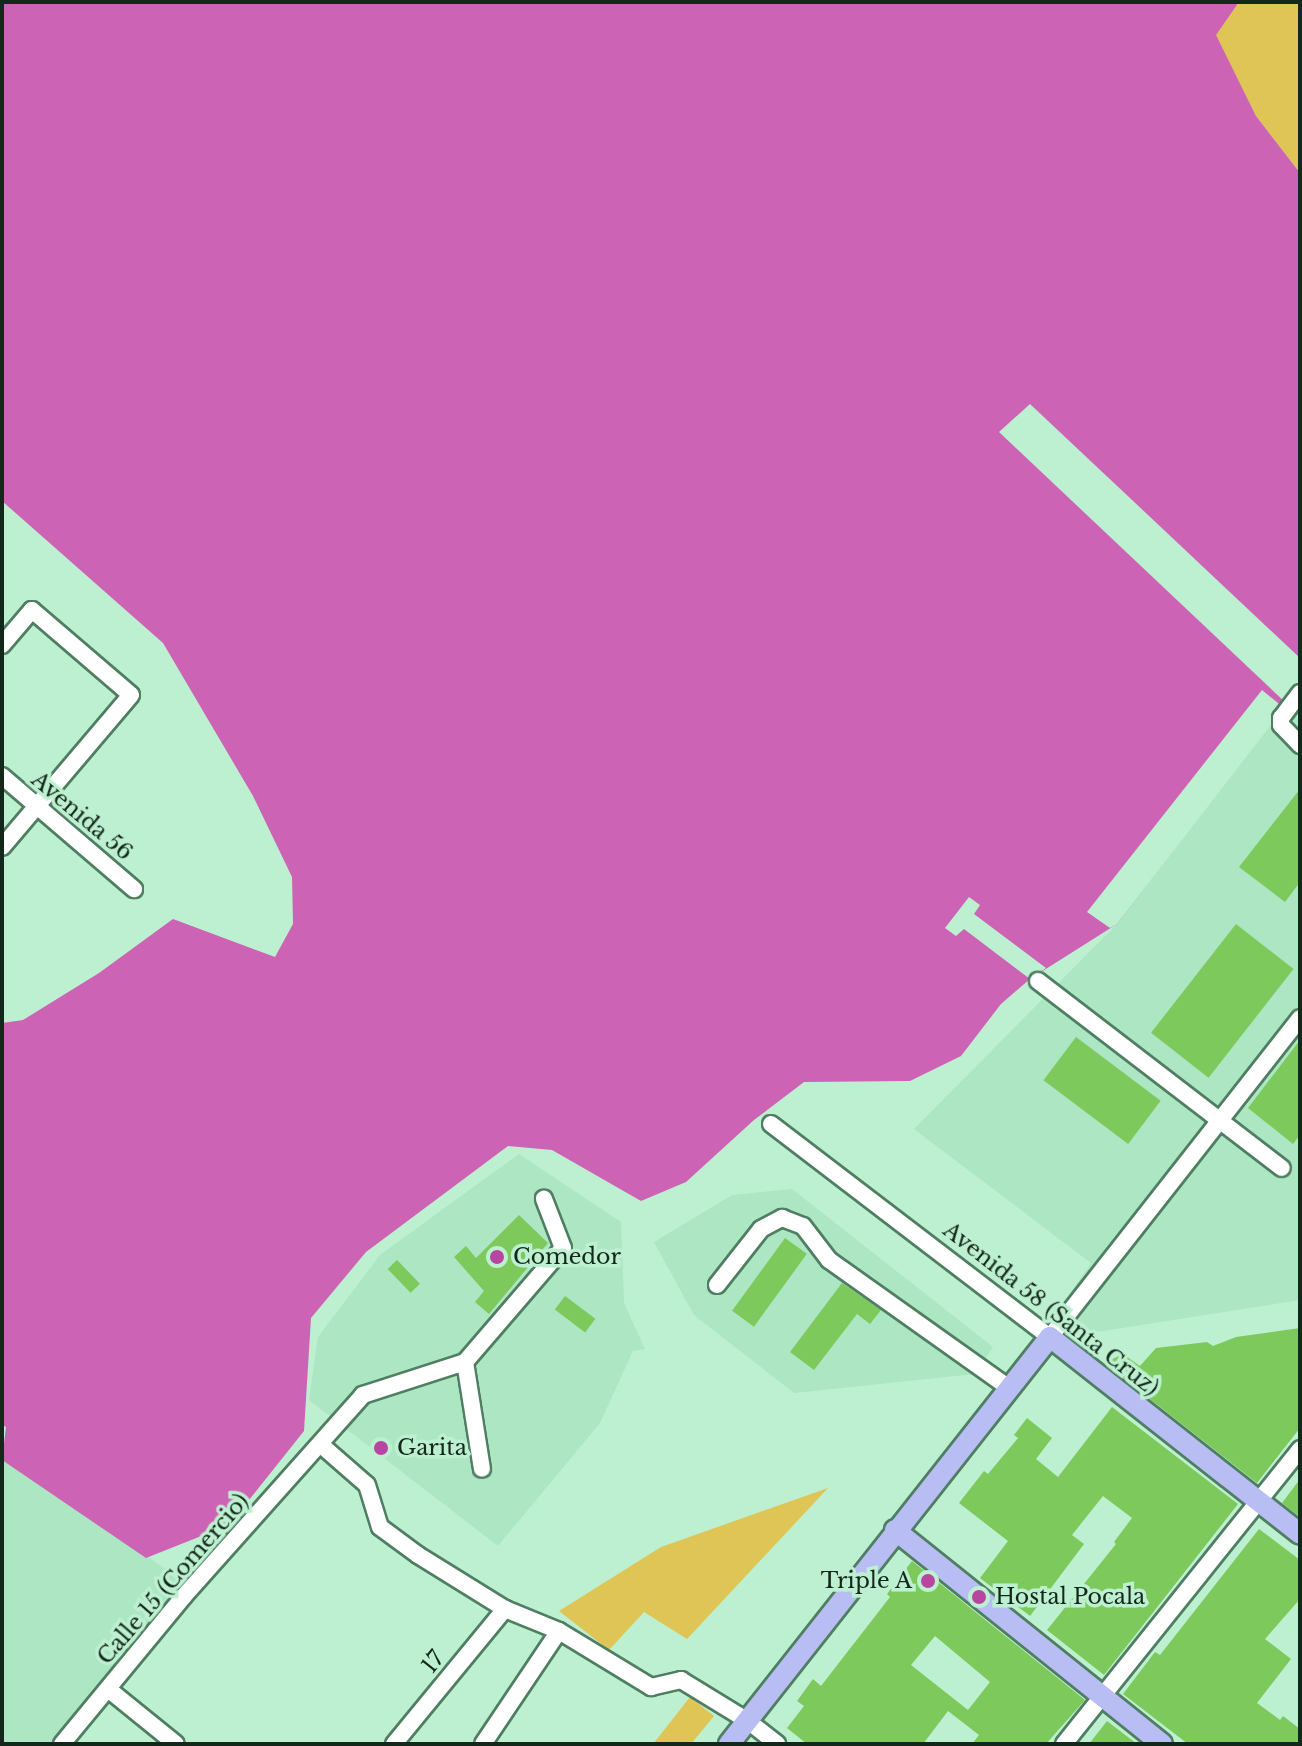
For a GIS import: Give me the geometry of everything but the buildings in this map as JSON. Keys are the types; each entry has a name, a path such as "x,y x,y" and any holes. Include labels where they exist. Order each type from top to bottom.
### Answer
{"main road":[{"path":"729,1744 1050,1337"},
{"name":"Avenida 58 (Santa Cruz)","path":"1050,1337 1300,1534"},
{"path":"895,1530 1162,1744"}],"street":[{"path":"2,645 32,610 131,695 2,847"},
{"path":"1300,693 1281,718 1281,725 1300,745"},
{"name":"Avenida 56","path":"2,776 134,889"},
{"path":"1038,981 1282,1168"},
{"path":"1050,1337 1300,1018"},
{"name":"Avenida 58 (Santa Cruz)","path":"771,1124 1050,1337"},
{"path":"482,1469 465,1362 563,1248 544,1199"},
{"path":"717,1285 761,1229 782,1218 803,1226 829,1260 1009,1388"},
{"name":"Calle 15 (Comercio)","path":"62,1744 184,1596 363,1395 465,1362"},
{"path":"320,1444 367,1485 380,1527 418,1555 505,1609 559,1631 651,1687 681,1680 748,1721 777,1744"},
{"path":"1064,1744 1300,1449"},
{"name":"17","path":"394,1744 505,1609"},
{"path":"483,1744 559,1631"},
{"path":"108,1689 176,1744"}],"shaded area":[{"path":"2,2 1239,2 1216,35 1256,116 1300,173 1300,685 1117,924 1030,979 1001,1004 961,1056 910,1081 804,1082 754,1120 686,1182 641,1201 552,1150 508,1146 366,1252 311,1318 304,1431 229,1525 146,1558 2,1460 6,1427 2,1425 2,1023 23,1020 99,973 173,919 275,957 293,924 292,877 253,796 163,643 2,501"},
{"path":"1239,2 1300,2 1300,173 1256,116 1215,35"},
{"path":"1300,685 1300,1300 1084,1334 1055,1315 1091,1263 914,1129 1117,924"},
{"path":"519,1154 621,1222 624,1303 645,1349 633,1351 600,1423 498,1546 309,1400 318,1337 380,1255"},
{"path":"792,1189 993,1347 975,1374 794,1393 694,1315 654,1242 732,1195"},
{"path":"2,1460 184,1581 54,1744 2,1743"},
{"path":"828,1488 687,1639 644,1612 609,1650 559,1611 661,1547"},
{"path":"690,1697 714,1716 691,1744 653,1744"}],"pier":[{"path":"1030,404 1300,658 1300,685 1286,703 999,432"},
{"path":"1262,690 1284,708 1117,924 1110,928 1087,912"},
{"path":"969,897 980,905 974,914 1046,968 1030,979 964,929 956,936 945,928"}],"place":[{"name":"Comedor","path":"497,1257"},
{"name":"Garita","path":"381,1448"},
{"name":"Triple A","path":"928,1581"},
{"name":"Hostal Pocala","path":"979,1597"}]}
